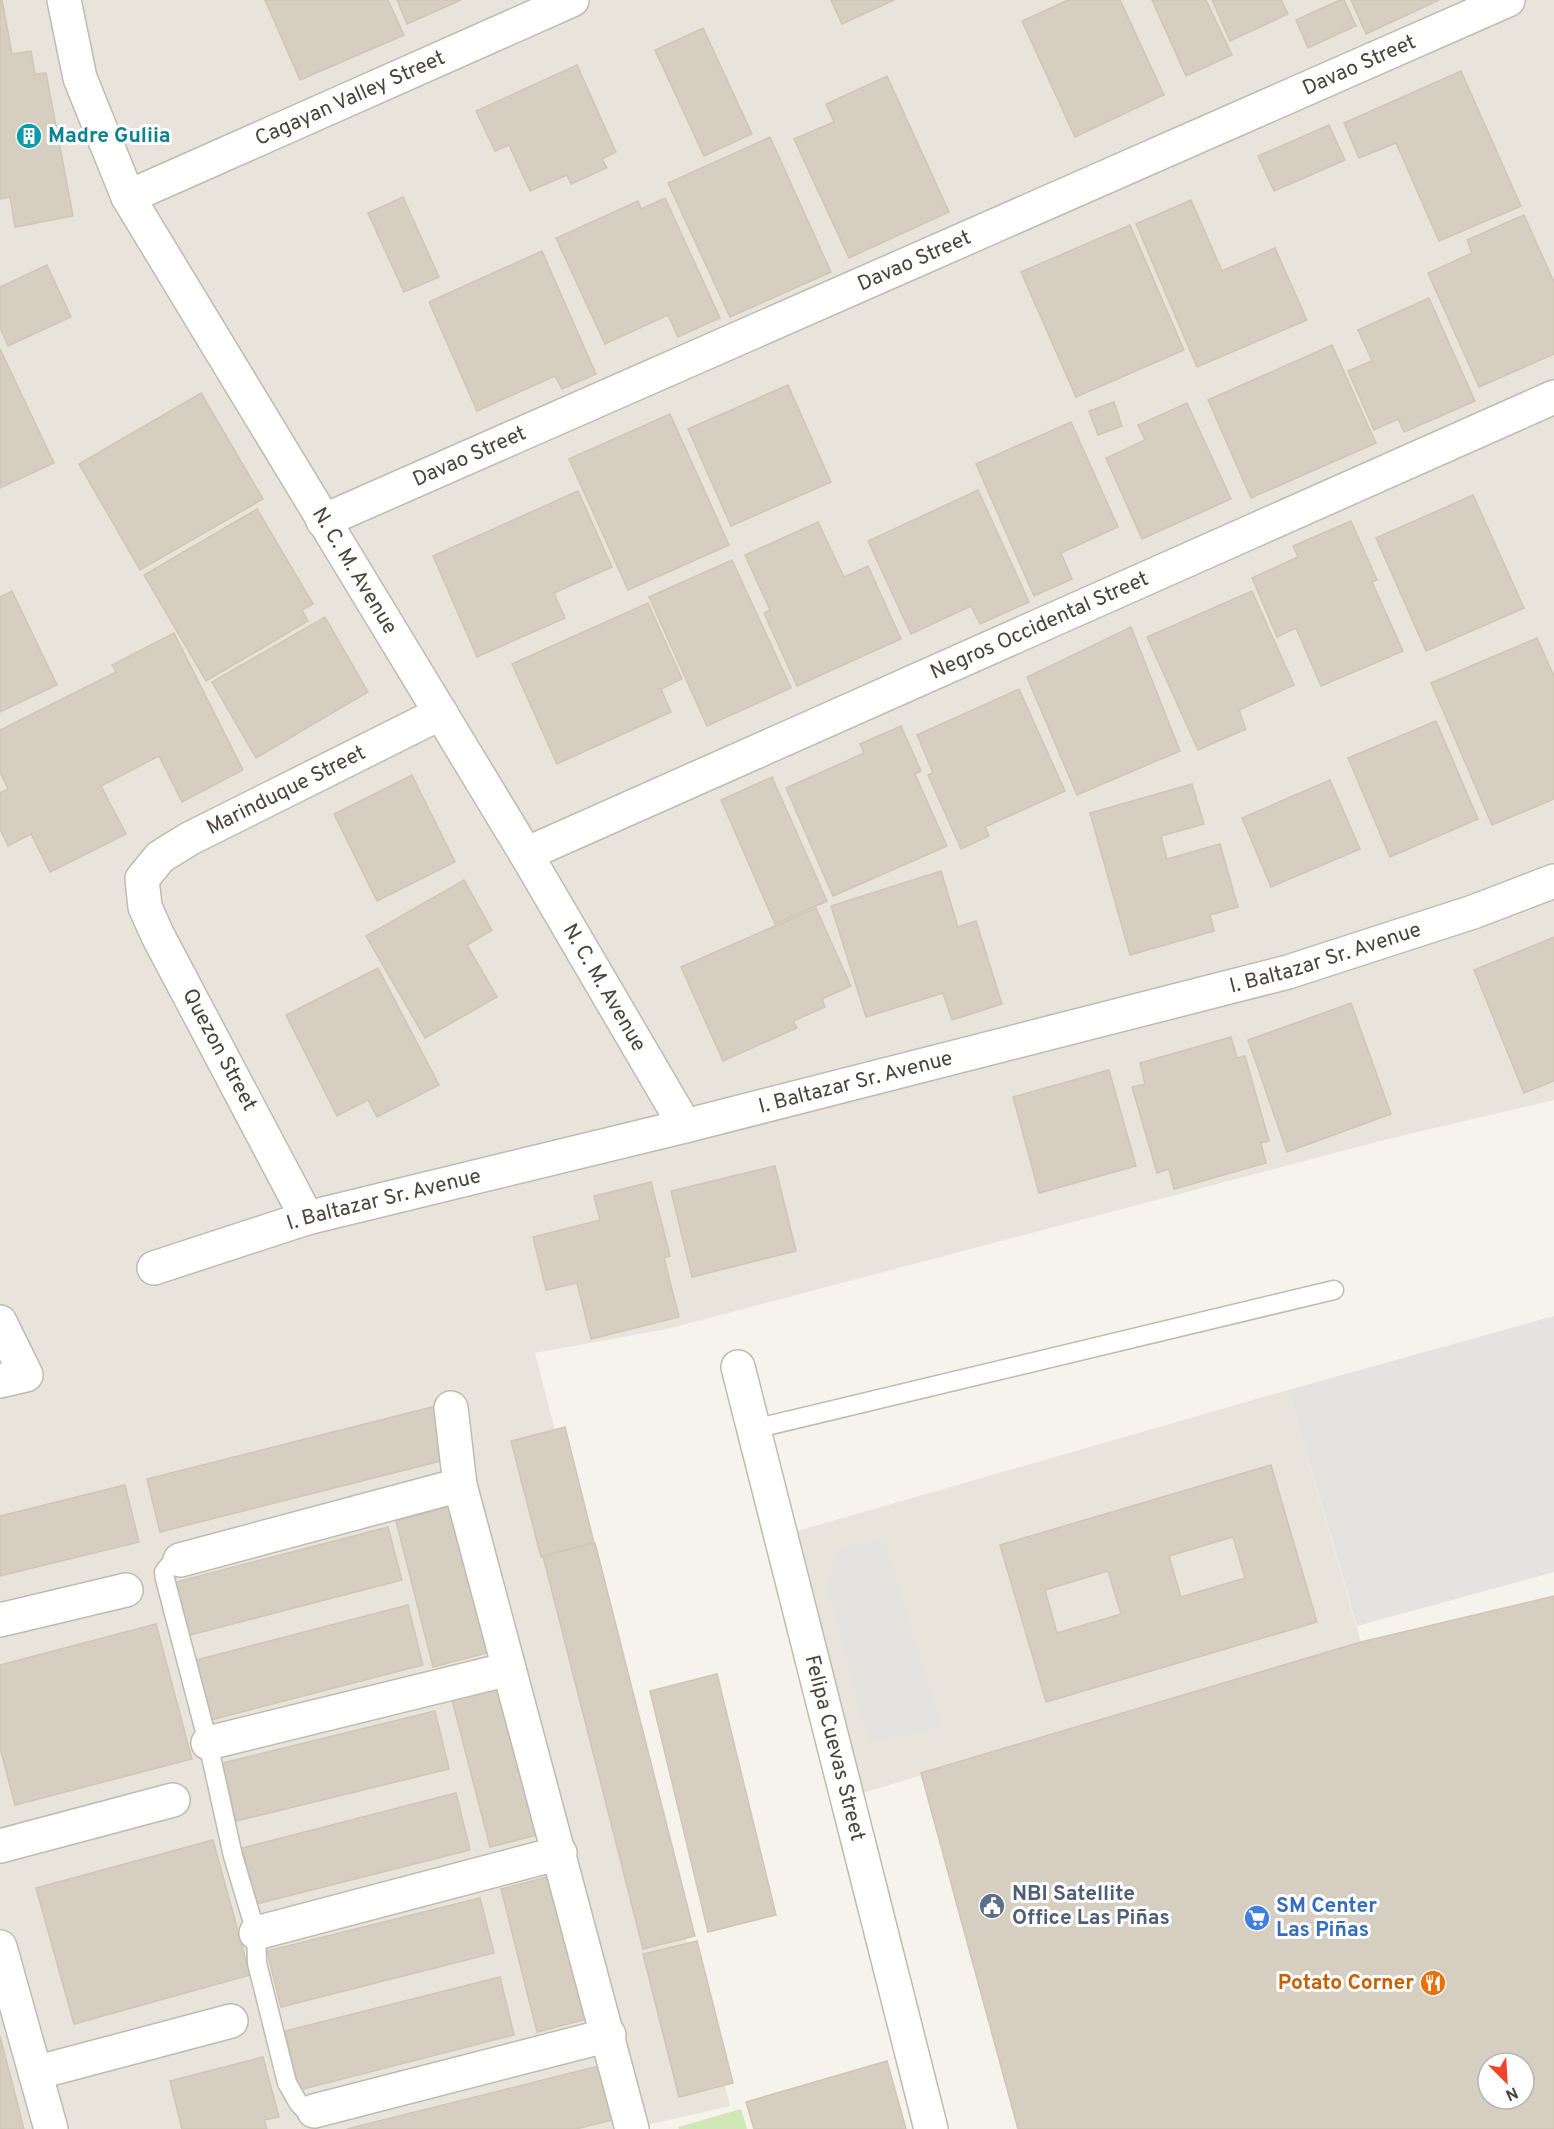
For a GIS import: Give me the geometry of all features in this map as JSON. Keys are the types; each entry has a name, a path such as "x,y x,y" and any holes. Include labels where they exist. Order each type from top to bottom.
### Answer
{"street":[{"name":"N. C. M. Avenue","path":"64,0 80,78 128,197 526,854 685,1126"},
{"name":"Cagayan Valley Street","path":"128,197 572,0"},
{"name":"Davao Street","path":"323,521 1508,0"},
{"name":"Negros Occidental Street","path":"526,854 1554,397"},
{"name":"Marinduque Street","path":"142,879 160,857 189,839 441,713"},
{"name":"Quezon Street","path":"142,879 145,907 158,936 307,1218"},
{"name":"I. Baltazar Sr. Avenue","path":"154,1268 307,1218 685,1126 1288,972 1473,912 1554,881"},
{"path":"0,1322 26,1375 0,1381"},
{"name":"Felipa Cuevas Street","path":"738,1366 931,2129"},
{"path":"451,1408 460,1485 609,2035 632,2129"},
{"path":"180,1560 460,1485"},
{"path":"0,1620 126,1590"},
{"path":"208,1743 509,1669"},
{"path":"0,1846 173,1800"},
{"path":"256,1933 560,1853"},
{"path":"0,1947 51,2129"},
{"path":"35,2073 231,2021"},
{"path":"315,2111 609,2035"}],"lane":[{"path":"754,1429 1334,1290"},
{"path":"180,1560 171,1563 164,1572 165,1579 208,1743 233,1856 256,1933 257,1963 287,2083 299,2104 305,2110 315,2111"}],"shaded area":[{"path":"0,0 1554,0 1554,1100 1388,1139 667,1329 535,1353 730,2106 629,2129 0,2129"},
{"path":"1554,1316 1554,1572 1357,1626 1288,1390"},
{"path":"1288,1390 1361,1642 856,1795 794,1532"},
{"path":"884,1539 942,1728 869,1743 826,1582 839,1549"}],"green space":[{"path":"741,2109 747,2129 679,2129 678,2127"}],"building":[{"name":"Madre Guliia","path":"0,0 2,0 12,54 31,51 35,74 46,73 73,216 15,227 10,197 0,199"},
{"path":"265,0 388,0 404,35 300,80"},
{"path":"397,0 461,0 407,24"},
{"path":"831,0 894,0 842,24"},
{"path":"1068,0 1120,0 1164,95 1075,137 1022,21"},
{"path":"1152,0 1206,0 1232,55 1186,76"},
{"path":"1212,0 1281,0 1288,14 1230,41"},
{"path":"1344,0 1356,26 1308,48 1296,20"},
{"path":"1351,0 1439,0 1366,34"},
{"path":"703,28 752,134 704,156 655,50"},
{"path":"577,65 616,152 602,159 607,168 571,184 567,175 530,191 509,145 495,151 476,111"},
{"path":"1461,71 1521,206 1439,241 1396,143 1359,158 1344,123"},
{"path":"887,76 949,212 849,258 794,139 834,122 826,104"},
{"path":"1329,125 1345,160 1274,191 1258,156"},
{"path":"770,137 831,272 730,317 668,183"},
{"path":"403,197 439,277 404,292 368,213"},
{"path":"665,198 720,318 678,337 668,315 605,344 556,238 638,201 641,209"},
{"path":"1191,200 1222,271 1275,248 1307,320 1197,367 1136,224"},
{"path":"1524,215 1554,282 1554,354 1479,387 1428,273 1472,253 1467,240"},
{"path":"1130,225 1184,350 1076,397 1021,272"},
{"path":"542,251 596,374 562,389 555,376 477,411 429,302"},
{"path":"47,265 71,317 8,346 0,328 0,287"},
{"path":"1429,298 1475,401 1404,432 1398,419 1374,430 1348,371 1372,361 1358,330"},
{"path":"1332,345 1376,443 1251,498 1208,400"},
{"path":"0,349 54,463 0,488"},
{"path":"788,385 831,482 731,526 688,429"},
{"path":"201,393 263,499 140,570 79,464"},
{"path":"1114,402 1122,426 1098,435 1089,411"},
{"path":"1187,403 1231,499 1142,539 1106,458 1145,440 1138,425"},
{"path":"670,414 729,545 628,590 569,459"},
{"path":"1071,422 1118,527 1061,553 1072,579 1034,596 976,464"},
{"path":"978,490 1029,602 980,624 971,606 911,634 868,541"},
{"path":"578,491 612,567 554,593 565,618 477,657 433,556"},
{"path":"1473,495 1524,608 1426,651 1376,538"},
{"path":"257,509 313,604 302,610 308,621 206,681 144,575"},
{"path":"1351,521 1377,580 1372,582 1403,651 1321,686 1296,628 1277,637 1252,578 1298,557 1293,546"},
{"path":"818,522 844,577 868,566 901,639 797,686 764,613 770,610 745,555"},
{"path":"732,560 791,688 707,726 649,597"},
{"path":"12,591 57,685 0,712 0,597"},
{"path":"1252,591 1294,685 1239,710 1246,729 1198,750 1147,637"},
{"path":"648,603 682,679 661,689 671,712 557,764 512,664"},
{"path":"325,617 368,692 256,758 212,682"},
{"path":"1131,627 1180,751 1077,795 1027,677"},
{"path":"174,633 243,770 182,802 159,756 101,786 126,834 50,872 31,834 8,846 0,829 0,793 8,789 0,772 0,730 116,672 112,665"},
{"path":"1537,638 1554,676 1554,799 1492,825 1431,683"},
{"path":"1019,689 1065,791 985,827 989,836 961,849 928,775 933,773 917,735"},
{"path":"1436,721 1478,819 1390,857 1348,758"},
{"path":"901,726 921,771 915,774 947,846 833,896 786,788 864,753 860,744"},
{"path":"412,775 455,862 377,901 334,814"},
{"path":"772,777 827,901 775,924 721,800"},
{"path":"1330,780 1360,849 1271,887 1242,818"},
{"path":"1192,784 1204,824 1161,836 1167,859 1220,844 1238,907 1210,915 1214,931 1130,955 1090,813"},
{"path":"941,871 958,927 976,921 1002,1004 952,1020 943,993 866,1017 831,906"},
{"path":"464,880 492,930 467,945 497,997 425,1038 366,936"},
{"path":"816,908 851,986 822,999 825,1007 793,1021 797,1028 723,1061 681,967"},
{"path":"1554,937 1554,1081 1524,1093 1474,970"},
{"path":"378,968 439,1085 377,1117 368,1100 337,1116 286,1015"},
{"path":"1351,1003 1391,1114 1287,1152 1248,1040"},
{"path":"1231,1037 1237,1058 1245,1056 1269,1141 1261,1143 1266,1163 1174,1189 1169,1169 1157,1173 1132,1087 1145,1084 1140,1063"},
{"path":"1109,1070 1136,1166 1039,1193 1013,1097"},
{"path":"775,1166 796,1251 692,1277 671,1191"},
{"path":"651,1182 670,1256 664,1258 679,1317 591,1339 577,1283 546,1290 533,1237 600,1220 594,1196"},
{"path":"436,1406 449,1459 160,1532 147,1479"},
{"path":"565,1427 594,1543 541,1557 511,1441"},
{"path":"1271,1465 1317,1622 1046,1702 1000,1545","holes":["1233,1537 1245,1578 1181,1597 1169,1556","1108,1571 1121,1614 1057,1633 1045,1590"]},
{"path":"125,1485 139,1542 0,1576 0,1516"},
{"path":"460,1504 498,1650 433,1667 396,1521"},
{"path":"388,1527 402,1580 186,1636 172,1583"},
{"path":"595,1543 695,1936 643,1949 543,1556"},
{"name":"SM Center Las Piñas","path":"1554,1596 1554,2129 1018,2129 921,1773 1361,1642"},
{"path":"408,1605 423,1665 207,1721 192,1661"},
{"path":"156,1624 192,1759 15,1805 0,1748 0,1665"},
{"path":"717,1674 776,1915 708,1932 650,1691"},
{"path":"508,1686 545,1833 490,1847 452,1700"},
{"path":"435,1711 449,1769 236,1821 222,1763"},
{"path":"456,1793 470,1850 256,1904 242,1848"},
{"path":"213,1840 250,1975 74,2024 36,1888"},
{"path":"555,1875 591,2018 537,2032 501,1889"},
{"path":"480,1898 494,1953 281,2007 267,1951"},
{"path":"697,1941 733,2083 679,2097 643,1954"},
{"path":"500,1977 514,2035 299,2090 285,2031"},
{"path":"0,2036 24,2129 0,2129"},
{"path":"263,2057 279,2117 264,2120 267,2129 182,2129 170,2081"},
{"path":"887,2061 906,2129 754,2129 746,2102"},
{"path":"599,2066 612,2120 576,2129 347,2129"}],"place":[{"name":"Madre Guliia","path":"29,136"},
{"name":"NBI Satellite Office Las Piñas","path":"992,1906"},
{"name":"SM Center Las Piñas","path":"1257,1918"},
{"name":"Potato Corner","path":"1433,1983"}]}
